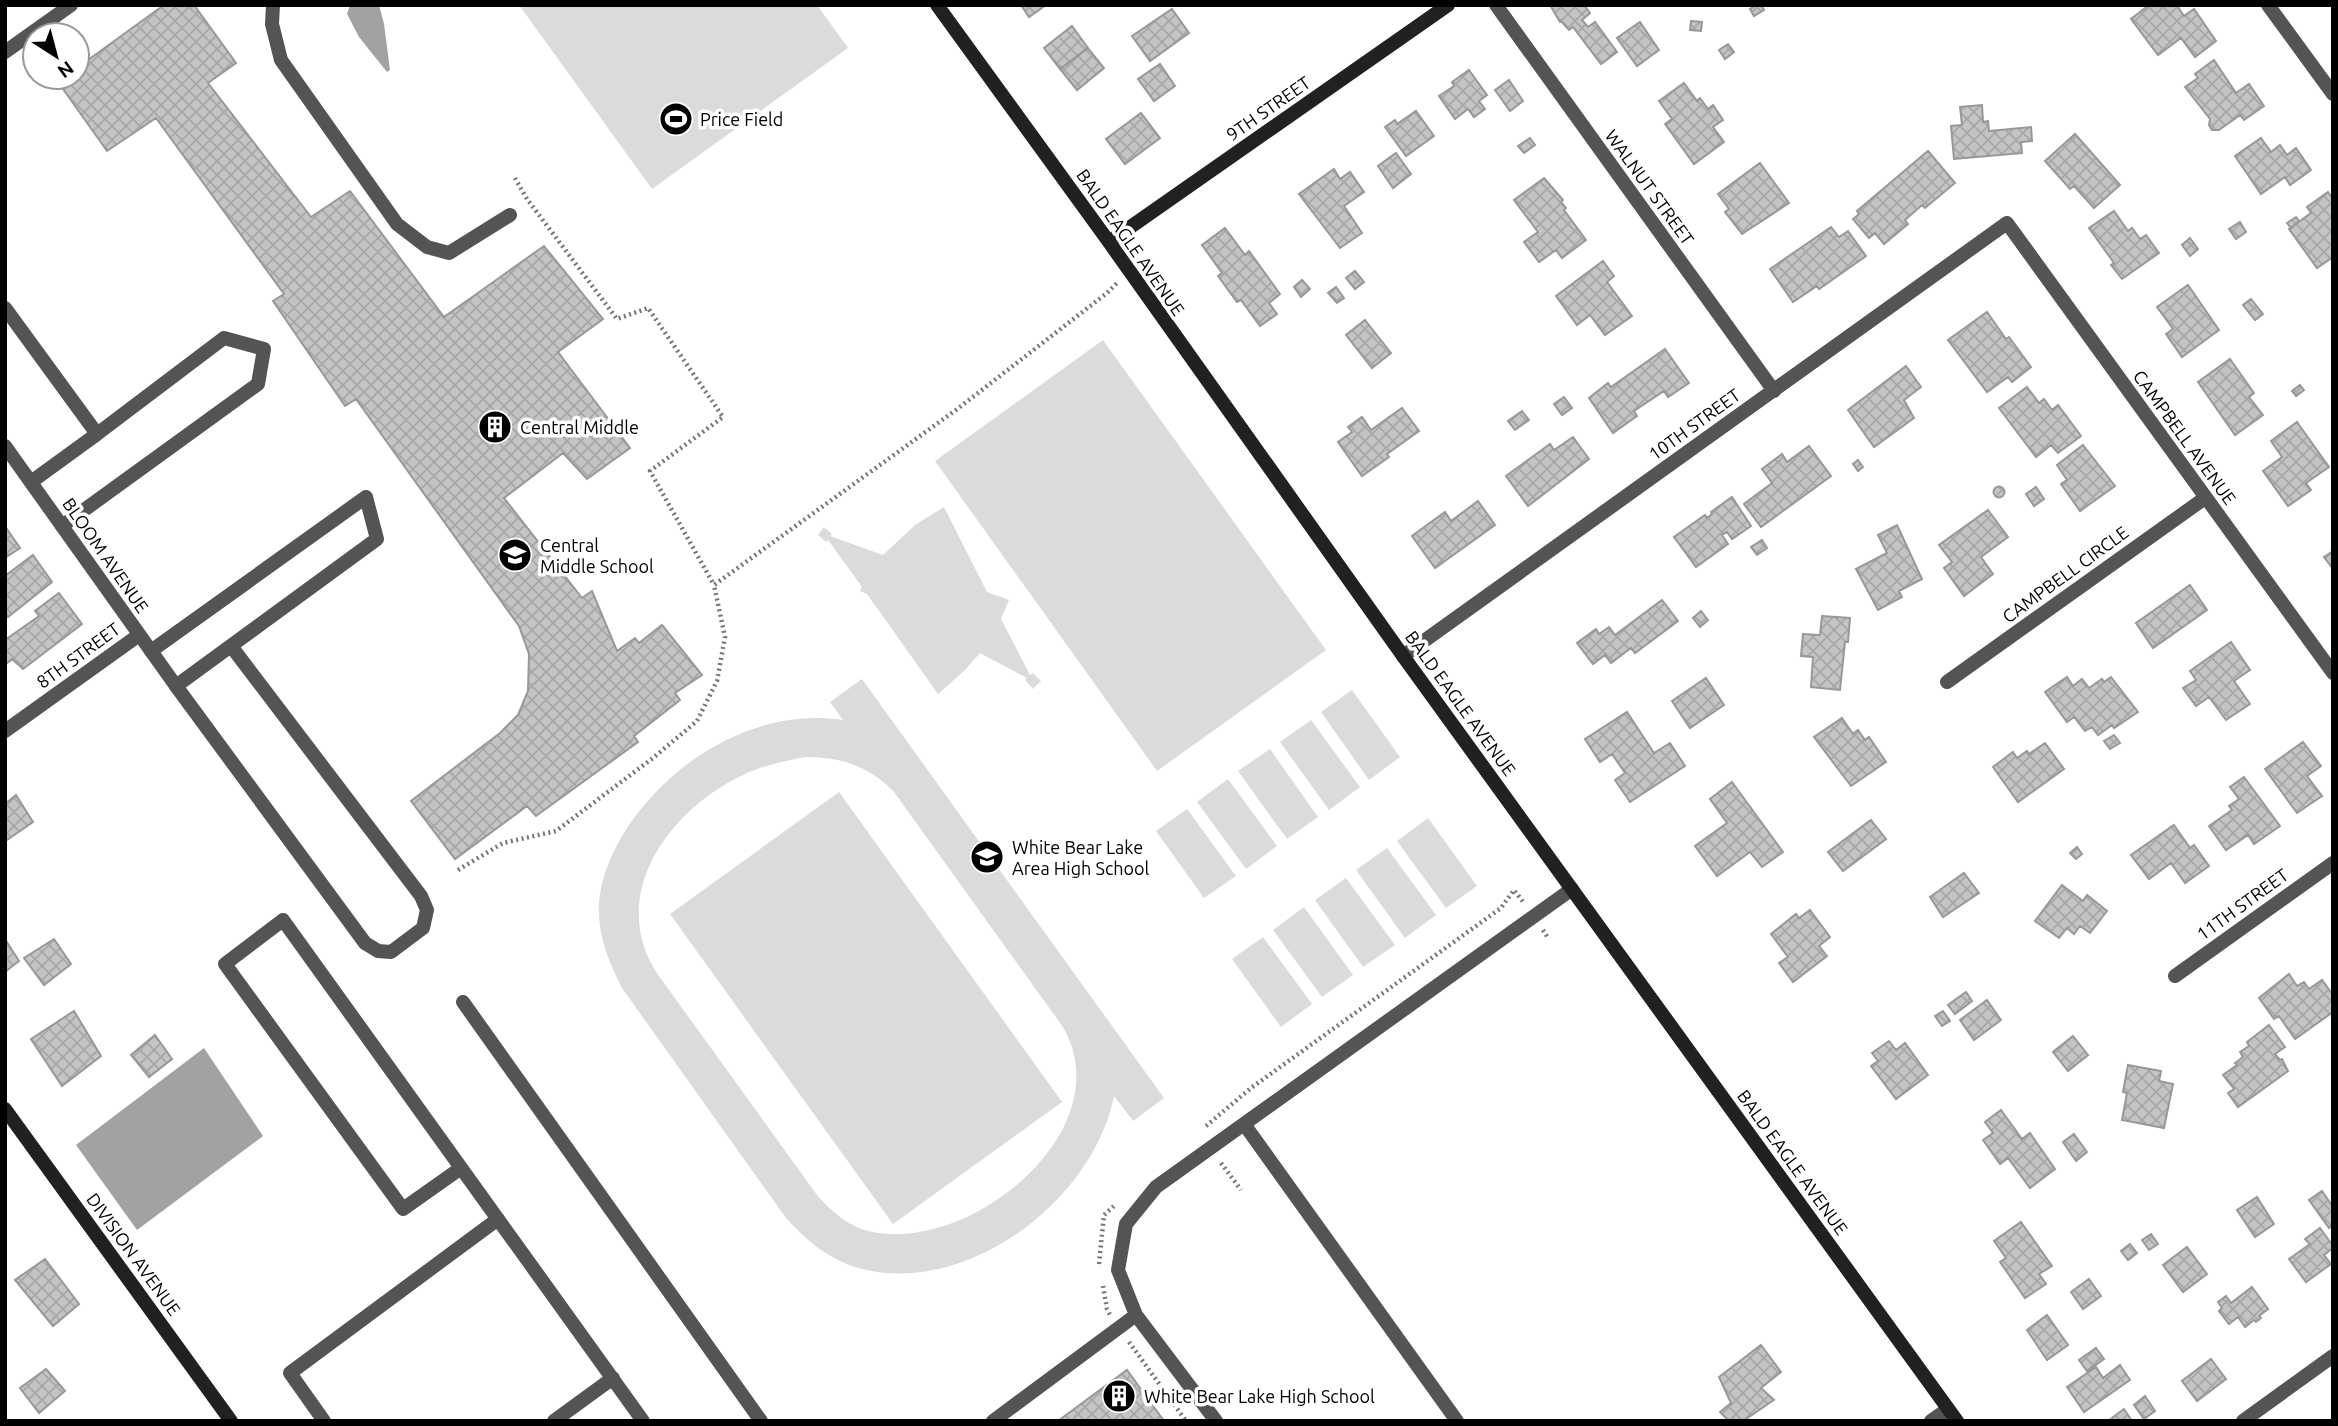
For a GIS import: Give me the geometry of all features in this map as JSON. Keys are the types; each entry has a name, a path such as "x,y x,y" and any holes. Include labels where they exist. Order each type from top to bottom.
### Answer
{"street":[{"path":"5,52 71,5"},
{"path":"273,5 272,24 281,60 397,223 427,247 449,253 510,215"},
{"name":"BALD EAGLE AVENUE","path":"937,5 1403,656 1952,1415"},
{"name":"9TH STREET","path":"1109,242 1448,5"},
{"name":"WALNUT STREET","path":"1496,5 1774,391"},
{"path":"2268,5 2333,94"},
{"name":"10TH STREET","path":"1403,656 2007,223"},
{"name":"CAMPBELL AVENUE","path":"2007,223 2333,673"},
{"path":"5,309 97,434"},
{"path":"31,482 224,338 264,349 258,384 62,526"},
{"name":"BLOOM AVENUE","path":"5,446 139,635 365,943 378,951 391,952 423,928 427,910 421,896 231,646"},
{"path":"151,651 366,497 377,539 176,686"},
{"name":"CAMPBELL CIRCLE","path":"1947,682 2205,498"},
{"name":"8TH STREET","path":"5,731 139,635"},
{"name":"11TH STREET","path":"2175,976 2333,863"},
{"path":"1216,1421 1136,1315 1118,1270 1126,1224 1156,1187 1572,889"},
{"path":"461,1167 403,1209 225,964 283,920 461,1167 498,1219 613,1378 643,1421"},
{"path":"463,1002 761,1421"},
{"name":"DIVISION AVENUE","path":"5,1109 231,1421"},
{"path":"1244,1124 1457,1421"},
{"path":"324,1421 290,1373 498,1219"},
{"path":"993,1421 1136,1315"},
{"path":"2243,1421 2333,1356"},
{"path":"554,1421 613,1378"},
{"path":"1931,1421 1952,1415"}],"path":[{"path":"458,870 503,843 556,831 653,758 697,721 717,681 725,637 714,585 650,471 723,416 648,308 617,319 527,199 515,178"},
{"path":"714,585 956,410 1107,293 1128,271"}],"shaded area":[{"path":"350,5 379,5 390,70 387,72 359,37 347,14"},
{"name":"Price Field","path":"519,5 817,5 848,48 652,189"},
{"path":"1103,340 1326,650 1157,771 935,461"},
{"path":"944,507 987,592 1009,600 1001,619 1030,675 1033,673 1041,681 1033,689 1025,680 1027,678 980,653 938,694 867,594 860,591 862,587 828,540 826,542 818,535 824,527 832,534 830,536 883,555 915,525"},
{"path":"862,679 1164,1098 1133,1121 1114,1096 1101,1135 1080,1172 1051,1205 1017,1234 979,1255 938,1269 896,1273 855,1267 809,1241 786,1218 622,988 602,936 599,902 608,864 627,828 668,780 720,743 749,730 779,722 811,718 843,720 830,702","holes":["805,757 831,759 854,765 875,776 894,792 1063,1027 1076,1066 1072,1105 1055,1142 1027,1176 992,1203 953,1223 912,1233 873,1232 857,1227 835,1213 817,1195 659,976 644,946 639,917 642,887 653,859 669,833 691,810 716,790 758,769"]},
{"path":"1352,690 1400,757 1369,780 1321,712"},
{"path":"1311,720 1360,787 1329,810 1280,742"},
{"path":"1270,749 1318,817 1287,839 1238,771"},
{"path":"1228,779 1277,846 1246,869 1197,802"},
{"path":"839,792 1062,1102 893,1224 670,914"},
{"path":"1187,809 1236,876 1204,898 1156,831"},
{"path":"1428,818 1477,886 1446,908 1397,841"},
{"path":"1387,848 1436,915 1405,938 1356,870"},
{"path":"1346,878 1395,945 1363,967 1315,900"},
{"path":"1304,907 1353,975 1322,997 1273,930"},
{"path":"1263,937 1312,1004 1281,1027 1232,959"},
{"path":"204,1048 263,1136 137,1230 76,1145"}],"building":[{"name":"Central Middle","path":"164,5 194,5 236,63 208,83 311,217 350,191 444,317 544,246 603,319 558,352 630,448 587,479 563,453 504,498 582,598 592,591 617,651 635,638 639,643 662,625 702,675 675,693 680,700 634,736 638,742 536,816 527,806 455,859 411,801 500,733 518,715 528,691 529,654 519,626 356,399 345,406 273,301 284,294 156,118 107,151 64,91 91,91 91,58"},
{"path":"1021,5 1046,5 1029,17"},
{"path":"1550,5 1584,5 1590,13 1582,20 1588,27 1595,22 1617,52 1601,64 1573,27 1569,30 1560,22"},
{"path":"1761,5 1764,10 1754,16 1750,9"},
{"path":"2149,5 2179,5 2184,16 2194,9 2216,41 2195,57 2181,38 2158,55 2131,19"},
{"path":"1172,9 1189,33 1150,61 1132,36"},
{"path":"1691,21 1702,22 1701,31 1690,30"},
{"path":"1640,22 1659,50 1637,66 1617,38"},
{"path":"1072,26 1088,48 1060,69 1044,48"},
{"path":"1728,44 1734,52 1725,59 1719,50"},
{"path":"1088,48 1104,68 1077,90 1060,69"},
{"path":"2214,60 2236,93 2249,84 2264,106 2244,120 2240,115 2219,130 2212,130 2210,119 2185,87 2198,78 2195,74"},
{"path":"1160,64 1175,86 1154,101 1138,79"},
{"path":"1469,70 1487,95 1479,101 1485,109 1474,117 1468,109 1455,119 1439,96 1454,86 1452,82"},
{"path":"1509,80 1523,101 1510,111 1495,90"},
{"path":"1684,83 1697,101 1700,98 1708,109 1713,105 1723,120 1713,127 1724,142 1694,164 1665,124 1672,119 1659,101"},
{"path":"1982,105 1983,122 1988,121 1989,131 2031,127 2032,141 2021,142 2022,153 1954,159 1951,126 1962,125 1960,107"},
{"path":"1416,111 1434,136 1406,156 1385,127 1395,120 1397,124"},
{"path":"1141,113 1160,138 1125,164 1106,139"},
{"path":"2075,134 2120,185 2094,208 2074,186 2070,189 2045,161"},
{"path":"1530,138 1535,145 1524,153 1518,146"},
{"path":"2261,138 2271,152 2280,145 2287,155 2296,148 2311,170 2290,185 2285,177 2261,194 2235,156"},
{"path":"1928,151 1955,183 1925,208 1922,205 1905,220 1908,224 1884,244 1875,233 1869,238 1853,219 1859,214 1857,211"},
{"path":"1396,153 1411,174 1393,188 1378,166"},
{"path":"1760,163 1789,203 1742,234 1725,212 1729,209 1718,194"},
{"path":"1334,169 1340,179 1350,172 1364,192 1344,206 1362,233 1340,248 1299,194"},
{"path":"1544,178 1563,200 1561,202 1566,208 1564,210 1586,240 1562,258 1556,250 1539,262 1524,242 1538,232 1514,200"},
{"path":"2328,192 2333,199 2333,257 2317,268 2289,229 2311,213 2307,207"},
{"path":"2114,211 2128,231 2132,228 2140,239 2146,235 2159,253 2122,279 2089,228"},
{"path":"2296,217 2299,221 2291,228 2287,223"},
{"path":"2240,222 2246,232 2236,239 2229,229"},
{"path":"1831,227 1839,237 1848,231 1866,256 1819,289 1817,286 1793,302 1770,269"},
{"path":"1225,228 1245,255 1249,251 1280,294 1269,303 1277,314 1260,326 1241,300 1237,302 1218,276 1222,273 1202,245"},
{"path":"2190,238 2198,249 2190,256 2182,245"},
{"path":"1603,261 1614,276 1607,282 1632,316 1605,335 1590,315 1577,325 1556,296"},
{"path":"1355,271 1364,282 1355,289 1346,278"},
{"path":"1302,280 1310,289 1301,297 1294,287"},
{"path":"2188,285 2219,330 2182,357 2166,334 2173,329 2157,307"},
{"path":"1336,287 1344,298 1337,303 1328,293"},
{"path":"2251,299 2263,314 2255,320 2243,305"},
{"path":"1987,312 2031,367 2012,382 2008,377 1987,392 1948,340"},
{"path":"1365,320 1391,353 1372,368 1346,335"},
{"path":"1665,349 1689,383 1668,397 1664,391 1634,411 1637,416 1613,433 1589,398 1608,383 1611,387"},
{"path":"2230,359 2254,393 2249,397 2263,415 2235,435 2198,382"},
{"path":"1906,366 1921,387 1904,400 1914,418 1874,447 1848,410"},
{"path":"2300,385 2304,390 2296,396 2292,391"},
{"path":"2027,387 2039,403 2044,399 2052,410 2058,405 2081,436 2058,453 2051,445 2036,457 1999,408"},
{"path":"1564,397 1572,408 1562,415 1554,404"},
{"path":"1402,408 1419,431 1362,476 1338,442 1352,432 1348,427 1362,417 1371,430"},
{"path":"1522,411 1529,420 1515,430 1508,421"},
{"path":"2297,422 2329,467 2306,483 2311,490 2288,506 2263,471 2282,457 2271,441"},
{"path":"1573,437 1589,459 1528,506 1506,476 1550,444 1554,450"},
{"path":"2083,445 2115,486 2080,511 2061,484 2067,480 2057,465"},
{"path":"1809,446 1831,476 1761,527 1744,504 1772,483 1762,469 1782,454 1787,462"},
{"path":"1858,460 1863,467 1858,471 1853,464"},
{"path":"1999,487 2003,488 2003,496 1999,497 1995,496 1994,492 1995,488"},
{"path":"2036,487 2044,499 2034,506 2026,494"},
{"path":"1732,497 1751,526 1732,539 1727,532 1722,535 1728,544 1696,567 1674,537 1705,515 1707,518"},
{"path":"1478,501 1495,525 1435,568 1412,536 1445,512 1451,521"},
{"path":"1988,510 2008,537 1981,557 1993,574 1964,596 1944,568 1952,562 1939,545"},
{"path":"1897,525 1922,579 1899,591 1902,597 1878,610 1856,569 1887,553 1878,535"},
{"path":"7,529 20,548 5,558 5,530"},
{"path":"1762,540 1767,548 1757,555 1751,547"},
{"path":"2333,551 2333,569 2324,557"},
{"path":"33,555 52,582 8,617 5,612 5,576"},
{"path":"2190,585 2207,610 2153,648 2136,623"},
{"path":"59,593 82,624 23,669 12,659 5,665 5,640 39,616 35,611"},
{"path":"1662,600 1678,621 1635,653 1631,648 1611,663 1605,655 1593,664 1577,643 1596,629 1599,634 1609,627 1615,635"},
{"path":"1701,611 1708,620 1700,627 1693,618"},
{"path":"1822,616 1850,618 1840,690 1811,687 1813,657 1801,656 1803,634 1820,635"},
{"path":"2231,642 2250,670 2234,681 2250,704 2226,720 2209,697 2196,706 2183,688 2196,680 2190,671"},
{"path":"2067,677 2073,686 2082,679 2089,688 2102,679 2104,682 2111,677 2138,712 2098,735 2092,727 2085,731 2074,717 2067,722 2045,692"},
{"path":"1706,678 1724,705 1690,728 1672,701"},
{"path":"1627,712 1654,753 1670,743 1685,766 1630,802 1615,780 1625,773 1612,754 1600,762 1585,739"},
{"path":"1842,718 1853,734 1858,730 1865,740 1869,737 1886,762 1851,786 1814,737"},
{"path":"2114,735 2120,743 2110,749 2104,741"},
{"path":"2303,742 2321,766 2307,776 2322,796 2297,813 2265,769"},
{"path":"2045,743 2064,769 2018,802 1993,767 2013,752 2017,758 2027,751 2029,754"},
{"path":"2244,777 2280,826 2254,844 2248,835 2226,850 2209,826 2232,810 2229,806 2239,799 2230,787"},
{"path":"1732,782 1783,852 1762,867 1750,852 1717,876 1695,846 1727,823 1710,799"},
{"path":"16,795 33,822 7,840 5,804"},
{"path":"1871,820 1886,839 1843,871 1828,852"},
{"path":"2174,825 2190,848 2194,845 2209,866 2185,883 2171,863 2149,879 2131,855"},
{"path":"2077,847 2082,854 2076,859 2070,853"},
{"path":"1964,873 1979,893 1943,917 1930,897"},
{"path":"2062,885 2083,901 2087,895 2107,911 2090,933 2080,926 2074,934 2067,928 2059,938 2035,921"},
{"path":"1810,910 1830,937 1819,946 1827,956 1793,982 1779,963 1788,957 1771,934 1796,914 1799,918"},
{"path":"5,939 19,961 5,972"},
{"path":"54,939 71,964 44,985 24,958"},
{"path":"2289,974 2297,986 2304,982 2309,989 2322,980 2333,995 2333,1012 2295,1039 2279,1016 2274,1019 2259,998"},
{"path":"1966,992 1972,1001 1955,1014 1948,1005"},
{"path":"1987,1000 2001,1020 1974,1040 1960,1020"},
{"path":"74,1011 101,1056 62,1086 31,1039"},
{"path":"1943,1011 1950,1021 1942,1026 1935,1016"},
{"path":"2269,1025 2285,1047 2275,1054 2282,1059 2288,1071 2238,1107 2228,1093 2234,1089 2223,1075 2243,1057 2240,1052 2249,1046 2247,1042"},
{"path":"155,1035 172,1059 149,1077 131,1055"},
{"path":"2073,1036 2088,1055 2068,1071 2053,1052"},
{"path":"1889,1041 1896,1050 1905,1043 1928,1075 1896,1099 1871,1066 1878,1061 1872,1053"},
{"path":"2128,1065 2161,1071 2159,1081 2173,1084 2164,1128 2122,1120"},
{"path":"2001,1110 2022,1139 2030,1133 2055,1169 2030,1188 2008,1158 2000,1164 1983,1140 1993,1133 1985,1122"},
{"path":"2074,1134 2087,1152 2076,1161 2063,1142"},
{"path":"2322,1191 2333,1207 2333,1225 2329,1228 2309,1200"},
{"path":"2257,1197 2274,1224 2255,1237 2237,1210"},
{"path":"2021,1222 2052,1266 2039,1274 2046,1284 2025,1298 2000,1262 2006,1258 1994,1241"},
{"path":"2320,1228 2333,1246 2324,1255 2331,1264 2306,1282 2289,1259 2310,1244 2305,1239"},
{"path":"2151,1234 2158,1244 2149,1250 2142,1240"},
{"path":"2130,1244 2137,1253 2128,1260 2121,1251"},
{"path":"2187,1247 2207,1274 2183,1292 2163,1265"},
{"path":"45,1259 79,1304 53,1326 15,1280"},
{"path":"2089,1279 2101,1296 2083,1309 2071,1292"},
{"path":"2252,1287 2268,1309 2256,1322 2254,1320 2245,1327 2238,1317 2229,1324 2219,1311 2222,1308 2218,1302 2226,1296 2231,1303"},
{"path":"2047,1315 2068,1345 2047,1360 2027,1330"},
{"path":"1761,1345 1781,1372 1761,1388 1774,1400 1743,1421 1729,1421 1720,1412 1731,1403 1719,1377"},
{"path":"2096,1348 2104,1359 2087,1371 2079,1360"},
{"path":"2211,1359 2226,1379 2197,1401 2182,1381"},
{"path":"2120,1365 2130,1380 2084,1412 2067,1387 2096,1367 2103,1378"},
{"path":"46,1369 65,1391 39,1413 20,1388"},
{"name":"White Bear Lake High School","path":"1127,1370 1164,1421 1058,1421"},
{"path":"2145,1396 2155,1411 2144,1419 2134,1405"},
{"path":"2124,1409 2132,1421 2108,1421"}],"place":[{"name":"Price Field","path":"676,119"},
{"name":"Central Middle","path":"495,427"},
{"name":"Central Middle School","path":"515,555"},
{"name":"White Bear Lake Area High School","path":"987,857"},
{"name":"White Bear Lake High School","path":"1119,1396"}]}
